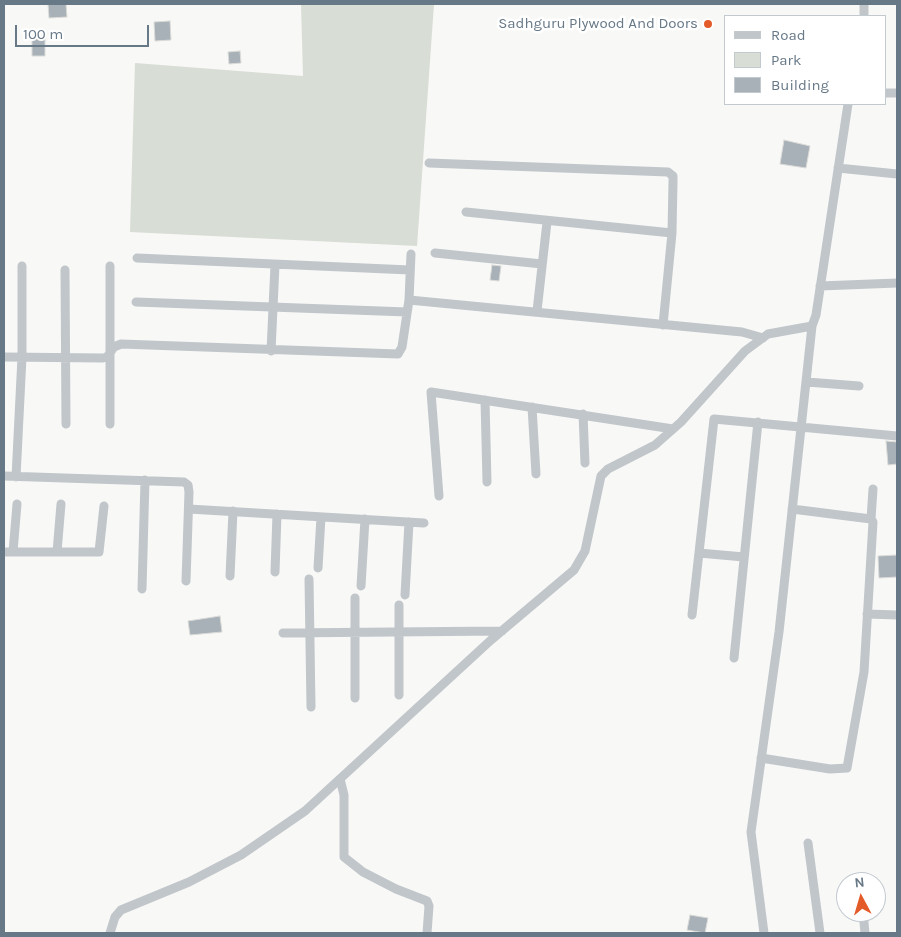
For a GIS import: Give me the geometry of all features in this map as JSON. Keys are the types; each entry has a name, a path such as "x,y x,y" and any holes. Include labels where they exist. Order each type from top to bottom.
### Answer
{"street":[{"path":"764,933 751,832 779,632 812,326 848,105"},
{"path":"429,163 668,172 672,176 673,182 672,233 663,325"},
{"path":"838,168 897,174"},
{"path":"466,212 547,222 672,233"},
{"path":"537,311 547,222"},
{"path":"435,253 542,264"},
{"path":"4,357 102,358 110,355 114,347 121,344 271,351 398,354 402,347 409,300 411,254"},
{"path":"137,258 410,270"},
{"path":"271,351 275,264"},
{"path":"16,477 22,357 22,266"},
{"path":"110,266 110,424"},
{"path":"65,270 66,424"},
{"path":"820,286 897,283"},
{"path":"409,300 749,333 763,338"},
{"path":"136,302 407,312"},
{"path":"110,933 115,917 122,910 189,882 241,855 305,811 502,631 574,570 585,551 601,476 623,460 654,445 673,429 745,351 768,334 812,326"},
{"path":"807,382 859,386"},
{"path":"439,496 431,392 673,429"},
{"path":"485,400 487,482"},
{"path":"532,407 536,474"},
{"path":"583,414 585,463"},
{"path":"692,615 712,423 718,418 801,428 897,436"},
{"path":"734,658 758,422"},
{"path":"4,476 184,482 188,485 189,492 186,580"},
{"path":"142,589 145,480"},
{"path":"761,758 830,769 847,768 864,672 874,526 871,519 873,489"},
{"path":"17,504 8,552 99,552 104,506"},
{"path":"57,552 61,504"},
{"path":"189,509 424,522"},
{"path":"792,509 871,519"},
{"path":"230,576 233,512"},
{"path":"275,572 277,514"},
{"path":"318,568 321,517"},
{"path":"361,586 365,519"},
{"path":"405,595 409,522"},
{"path":"699,553 744,557"},
{"path":"309,579 311,707"},
{"path":"355,598 355,698"},
{"path":"398,604 399,695"},
{"path":"867,614 897,615"},
{"path":"283,633 502,631"},
{"path":"340,779 344,795 344,857 363,872 396,889 427,901 429,906 427,933"},
{"path":"808,844 820,933"}],"green space":[{"path":"301,4 434,4 417,246 130,232 135,63 303,76"}],"building":[{"path":"48,4 66,4 67,17 49,18"},
{"path":"170,21 171,40 155,41 154,22"},
{"path":"32,36 45,36 45,56 32,56"},
{"path":"240,51 241,63 229,64 228,52"},
{"path":"784,140 810,146 806,168 780,164"},
{"path":"492,265 501,266 499,281 490,280"},
{"path":"886,441 897,442 897,464 888,465"},
{"path":"897,555 897,577 879,578 878,556"},
{"path":"220,616 222,632 190,635 188,621"},
{"path":"690,915 708,918 705,933 687,930"}],"place":[{"name":"Sadhguru Plywood And Doors","path":"708,24"}]}
